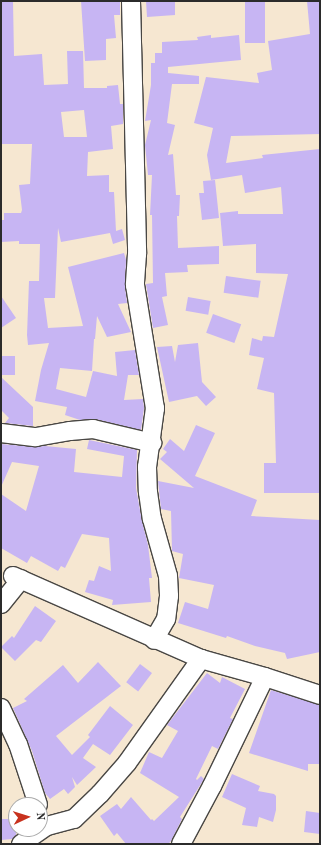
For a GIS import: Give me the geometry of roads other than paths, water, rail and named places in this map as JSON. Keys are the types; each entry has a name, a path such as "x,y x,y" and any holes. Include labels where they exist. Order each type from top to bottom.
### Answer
{"street":[{"path":"131,1 137,246 135,286 155,408 152,443 147,467 148,492 152,519 168,576 169,596 166,619 154,640"},
{"path":"1,433 36,437 92,429 152,443"},
{"path":"1,604 17,578 154,640 201,659 265,677 320,695"},
{"path":"48,826 74,819 100,794 127,763 201,659"},
{"path":"181,844 212,786 265,677"},
{"path":"1,708 18,744 35,797"},
{"path":"21,844 31,837"}]}
